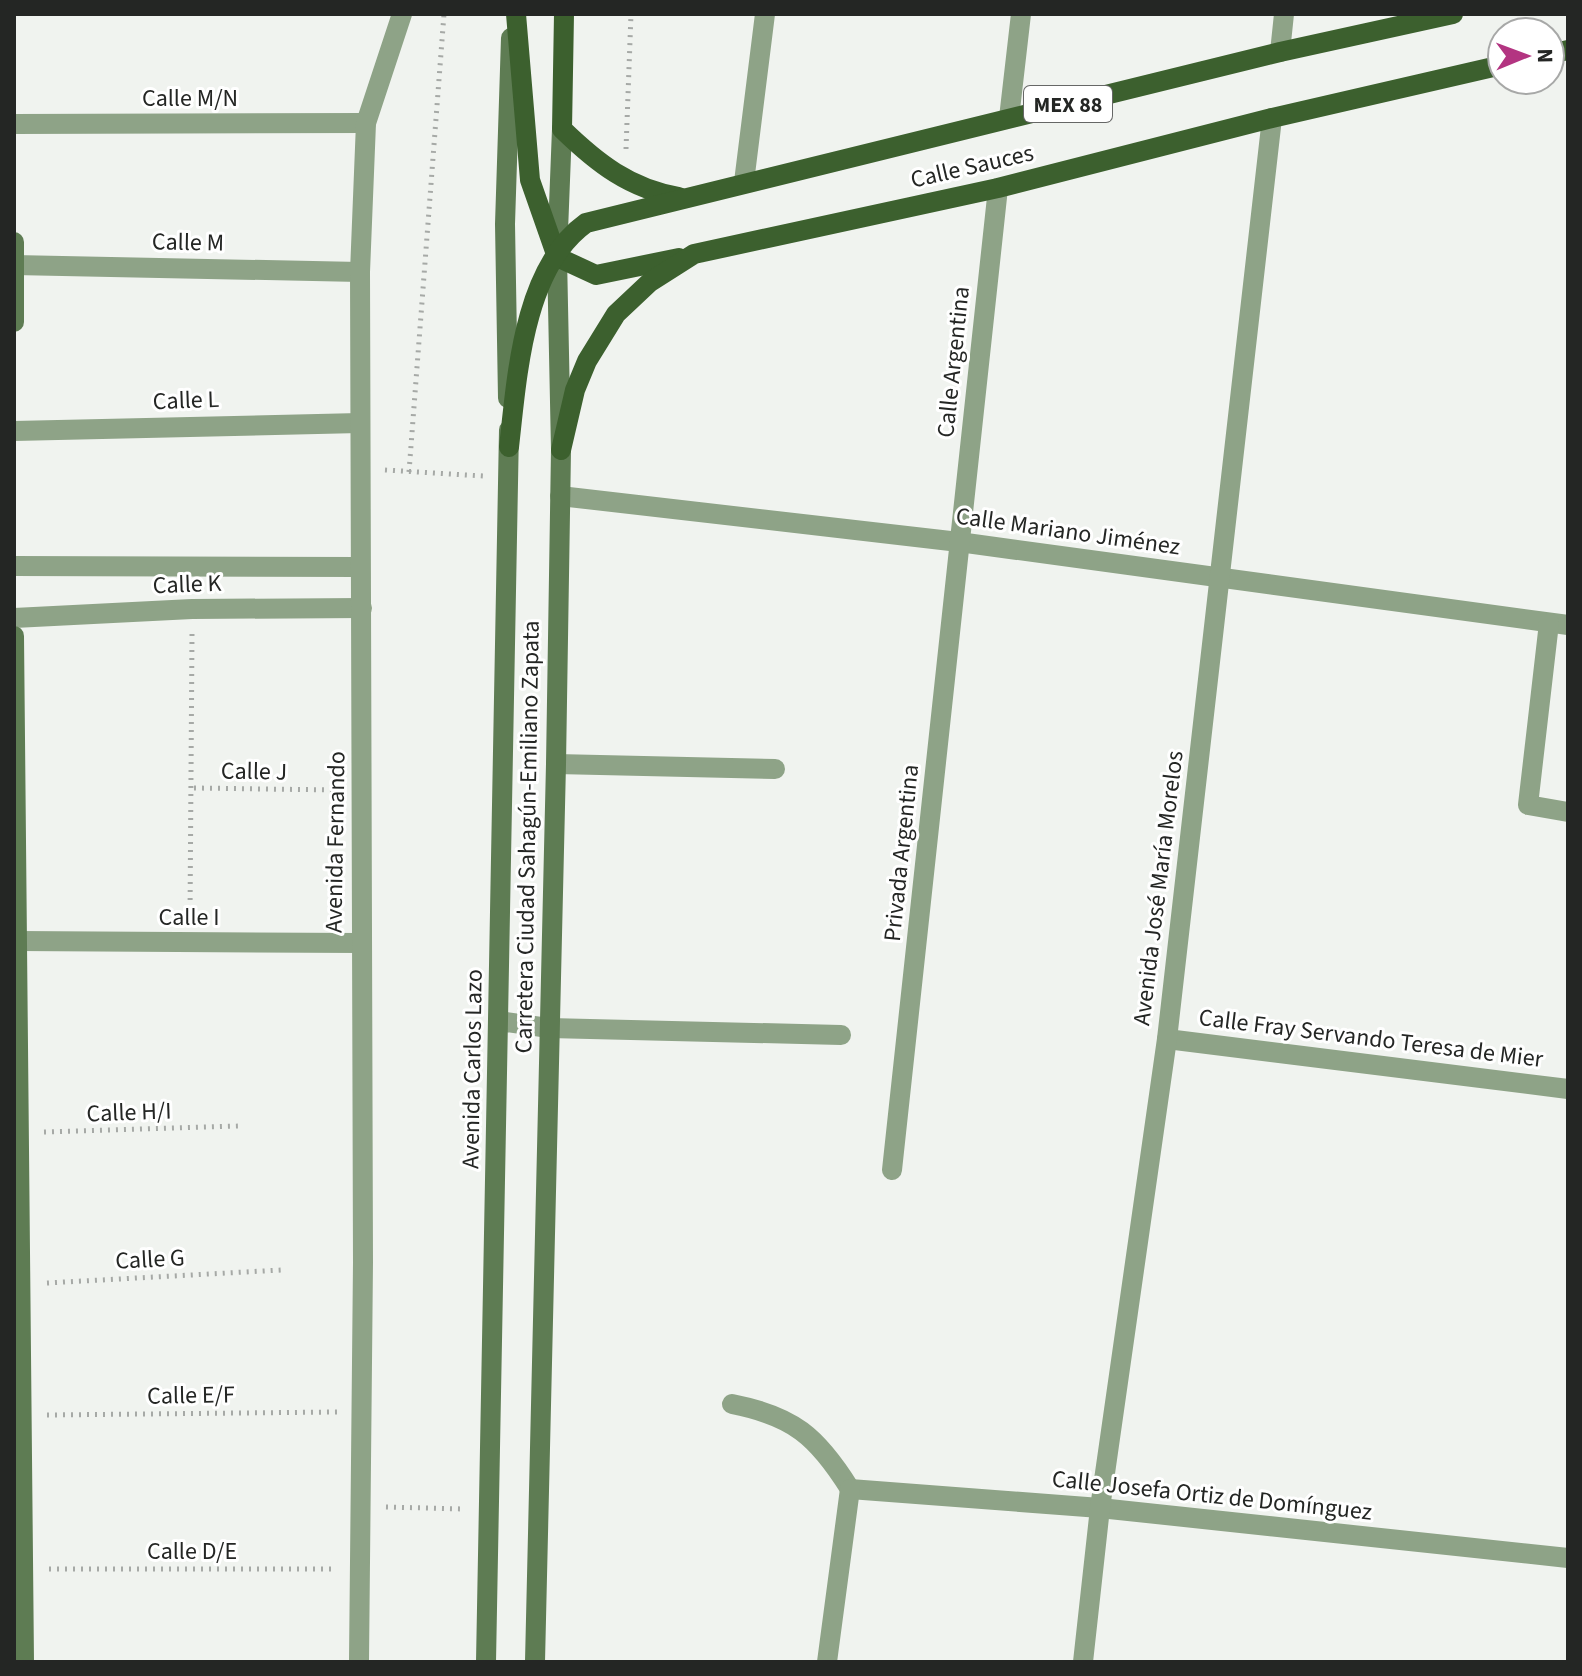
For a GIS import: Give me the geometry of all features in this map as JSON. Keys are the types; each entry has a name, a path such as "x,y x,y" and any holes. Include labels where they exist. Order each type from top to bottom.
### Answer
{"main road":[{"path":"514,14 530,180 557,257 599,275 694,254"},
{"path":"509,447 505,224 514,14"},
{"name":"Carretera Ciudad Sahagún-Emiliano Zapata","path":"535,1662 556,764 561,450 557,257 564,14"},
{"name":"Calle Sauces","path":"562,129 593,160 625,181 658,193 683,197 1280,52 1453,14"},
{"name":"Calle Sauces","path":"561,450 575,390 587,361 616,314 641,289 694,254 998,188 1272,118 1486,69"},
{"path":"509,447 523,335 538,291 557,257 584,224 683,197"},
{"path":"14,242 14,322"},
{"name":"Avenida Carlos Lazo","path":"486,1662 509,447"},
{"path":"14,636 23,1569 19,1607 24,1662"}],"street":[{"name":"Avenida Fernando","path":"359,1662 362,1411 360,272 366,123 402,14"},
{"path":"744,182 765,14"},
{"path":"1009,118 1021,14"},
{"path":"1280,52 1284,14"},
{"name":"Avenida José María Morelos","path":"1083,1662 1100,1508 1167,1039 1272,118"},
{"name":"Calle M/N","path":"14,124 366,123"},
{"name":"Calle Argentina","path":"959,542 998,188"},
{"name":"Calle M","path":"14,265 360,272"},
{"name":"Calle L","path":"14,431 360,423"},
{"name":"Calle Mariano Jiménez","path":"560,496 959,542 1558,624"},
{"name":"Privada Argentina","path":"892,1170 959,542"},
{"path":"14,566 359,567"},
{"name":"Calle K","path":"14,618 192,609 362,608"},
{"path":"1558,624 1528,805 1568,812"},
{"path":"556,764 775,769"},
{"name":"Calle I","path":"18,941 360,943"},
{"path":"499,1021 549,1028 841,1035"},
{"name":"Calle Fray Servando Teresa de Mier","path":"1167,1039 1568,1089"},
{"path":"732,1404 789,1420 832,1459 850,1489 827,1662"},
{"name":"Calle Josefa Ortiz de Domínguez","path":"850,1489 1100,1508 1568,1558"}],"path":[{"path":"409,472 444,14"},
{"path":"625,181 631,14"},
{"path":"420,472 477,475"},
{"path":"189,943 194,788 192,609"},
{"name":"Calle J","path":"194,788 361,790"},
{"name":"Calle H/I","path":"19,1133 240,1126"},
{"name":"Calle G","path":"20,1285 281,1270"},
{"name":"Calle E/F","path":"20,1415 362,1411"},
{"path":"402,1508 430,1508"},
{"name":"Calle D/E","path":"23,1569 360,1569"}]}
